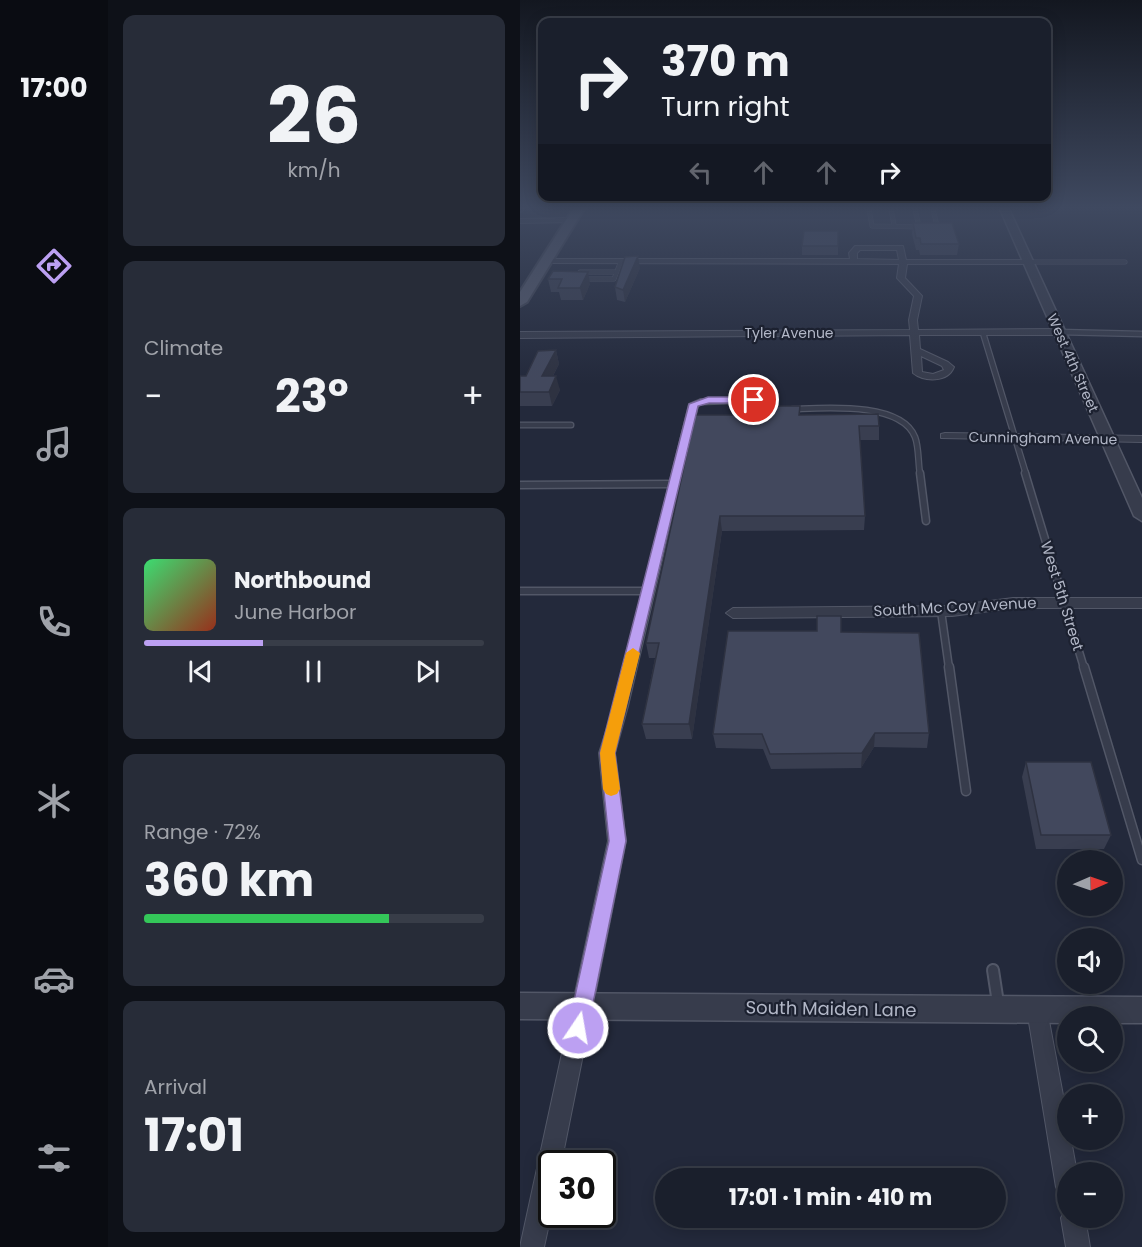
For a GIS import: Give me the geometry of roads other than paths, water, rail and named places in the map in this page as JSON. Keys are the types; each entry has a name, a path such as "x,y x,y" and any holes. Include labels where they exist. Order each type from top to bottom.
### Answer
{"main road":[{"path":"520,301 546,267"}],"street":[{"path":"543,273 581,267"},
{"path":"902,267 901,278 918,296 913,320 917,351"},
{"name":"West 4th Street","path":"1029,267 1141,516"},
{"name":"Tyler Avenue","path":"520,335 1059,332"},
{"path":"532,1247 617,841 607,753 694,404 701,402"},
{"name":"Cunningham Avenue","path":"945,436 1015,439 1141,439"},
{"name":"South Mc Coy Avenue","path":"733,613 942,611 977,609 1013,603 1141,603"},
{"name":"South Maiden Lane","path":"520,1006 999,1011 1141,1010"},
{"path":"1037,1010 1064,1162"},
{"path":"1075,1228 1078,1247"}],"lane":[{"path":"580,279 614,279 618,267"},
{"path":"572,272 616,272"},
{"path":"1059,332 1141,334"},
{"name":"West 5th Street","path":"983,333 1141,860"},
{"path":"701,402 754,400 762,409 770,409"},
{"path":"789,410 877,411 907,425 915,436 926,521"},
{"path":"520,425 571,425"},
{"path":"520,485 673,484"},
{"path":"520,591 649,591"},
{"path":"942,611 966,791"},
{"path":"993,970 999,1011"}]}
